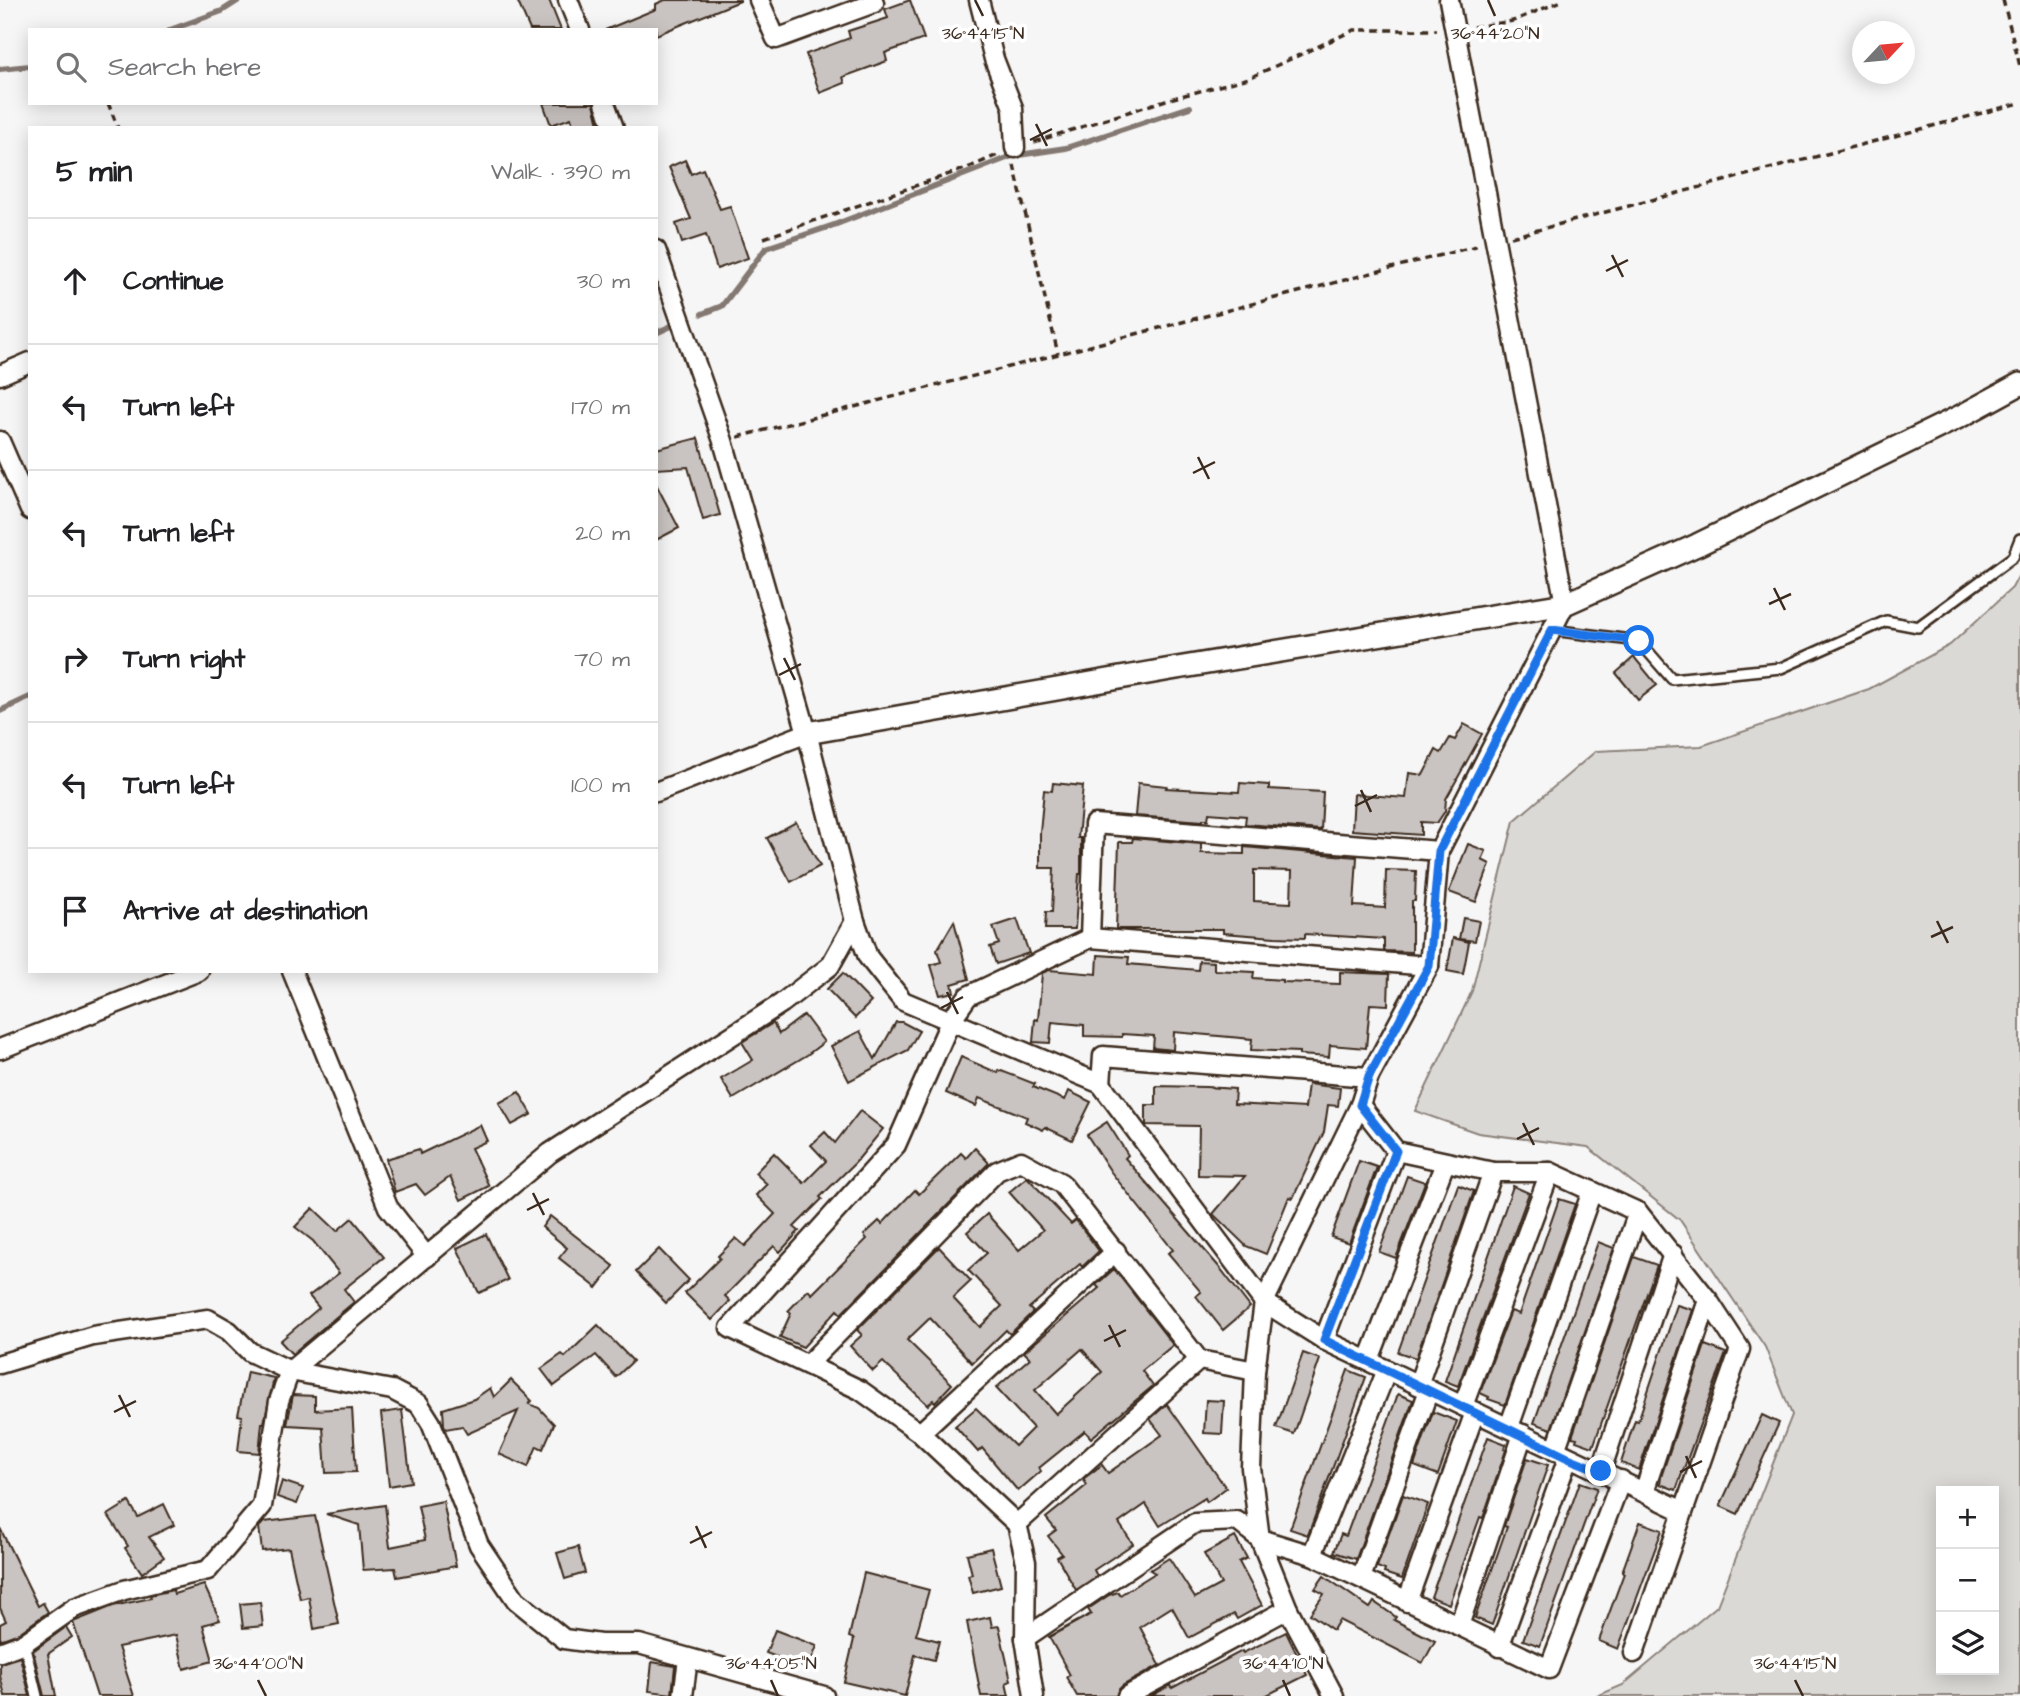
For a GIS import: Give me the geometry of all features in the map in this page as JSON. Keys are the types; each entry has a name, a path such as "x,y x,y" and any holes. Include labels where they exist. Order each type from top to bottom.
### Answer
{"street":[{"path":"568,0 579,28"},
{"path":"759,0 776,39 874,3 873,0"},
{"path":"979,0 994,59 1013,108 1014,155"},
{"path":"1334,1696 1288,1609 1260,1539 1251,1468 1255,1371 1264,1302 1360,1105 1369,1076 1429,966 1439,851 1565,604 1450,0"},
{"path":"606,105 613,126"},
{"path":"658,256 723,441 807,733 855,921 868,957 904,1001 1101,1084 1264,1302 1324,1340 1683,1511"},
{"path":"0,375 28,363"},
{"path":"658,791 807,733 1565,604 1696,545 1965,414 2020,384"},
{"path":"0,441 28,505"},
{"path":"1090,938 1094,824 1439,851"},
{"path":"0,1653 24,1643 74,1608 124,1590 208,1570 262,1506 279,1401 290,1371 550,1153 782,1003 830,966 855,921"},
{"path":"1034,1696 1025,1638 1026,1562 1017,1524 920,1433 860,1390 730,1328 896,1145 951,1020 968,996 1090,938 1429,966"},
{"path":"0,1049 194,973"},
{"path":"293,973 388,1206 427,1257"},
{"path":"1101,1084 1103,1056 1369,1076"},
{"path":"1360,1105 1396,1151 1493,1172 1550,1172 1638,1212 1708,1300 1740,1349 1634,1653"},
{"path":"1324,1340 1396,1151"},
{"path":"808,1364 997,1171 1021,1161 1060,1183 1199,1360 1255,1371"},
{"path":"1368,1360 1445,1163"},
{"path":"1361,1578 1493,1172"},
{"path":"1407,1602 1550,1172"},
{"path":"1459,1626 1516,1431 1592,1191"},
{"path":"1499,1647 1638,1212"},
{"path":"920,1433 1116,1251"},
{"path":"1601,1471 1673,1254"},
{"path":"1644,1492 1708,1300"},
{"path":"0,1364 93,1336 208,1319 229,1331 250,1352 290,1371 392,1391 419,1404 431,1423 479,1545 516,1600 564,1639 639,1644 824,1696"},
{"path":"1017,1524 1199,1360"},
{"path":"1312,1555 1387,1370"},
{"path":"1025,1638 1195,1523 1237,1521 1260,1539 1312,1555 1549,1670 1621,1480"},
{"path":"1126,1696 1288,1609"},
{"path":"683,1696 688,1659"}],"lane":[{"path":"1552,630 1639,641 1672,678 1781,668 1886,621 1918,627 2013,557 2020,539"},
{"path":"24,1643 37,1696"}],"path":[{"path":"764,238 970,167 1014,155 1166,100 1249,78 1354,30 1456,30 1513,21 1564,0"},
{"path":"2003,0 2020,66"},
{"path":"723,441 2020,103"},
{"path":"109,105 117,126"},
{"path":"1014,155 1058,354"}],"shaded area":[{"path":"2020,573 2020,1696 1597,1696 1623,1685 1717,1606 1792,1415 1765,1347 1680,1220 1588,1147 1478,1133 1415,1111 1472,991 1514,821 1596,751 1701,746 1869,689 1950,645 2012,588"}],"building":[{"path":"517,0 549,0 560,28 529,28"},
{"path":"665,0 740,0 658,34 658,28 610,28 656,9 656,4"},
{"path":"910,0 924,39 885,53 887,61 843,77 845,83 820,93 806,54 850,38 848,31 888,18 885,9"},
{"path":"544,105 594,105 600,126 573,126 571,118 551,125"},
{"path":"685,160 691,174 703,169 720,209 730,206 748,258 717,269 706,235 682,243 676,224 691,219 669,167"},
{"path":"698,438 720,515 703,520 688,467 658,469 658,448"},
{"path":"658,488 679,528 658,539"},
{"path":"1634,657 1657,685 1638,700 1616,673"},
{"path":"1464,724 1482,734 1446,799 1445,811 1437,823 1421,822 1421,835 1352,830 1354,794 1406,798 1409,773 1423,775 1436,750 1441,753 1450,738 1455,740"},
{"path":"1053,783 1083,786 1078,838 1081,838 1081,874 1075,929 1045,929 1046,912 1052,912 1054,868 1040,868 1040,832 1044,790 1052,791"},
{"path":"1138,783 1167,786 1166,788 1239,792 1240,783 1269,785 1269,789 1323,792 1321,830 1245,824 1246,816 1209,813 1208,819 1203,821 1135,816"},
{"path":"796,822 820,866 791,882 767,838"},
{"path":"1133,838 1201,844 1201,853 1244,854 1244,847 1357,857 1354,906 1385,908 1386,870 1416,871 1415,901 1412,901 1412,952 1384,951 1384,939 1305,934 1305,938 1275,937 1223,933 1223,929 1116,929 1119,842 1132,842","holes":["1254,870 1292,871 1291,903 1254,901"]},
{"path":"1468,844 1486,851 1482,860 1490,864 1476,902 1449,892"},
{"path":"1463,918 1479,921 1475,941 1459,939"},
{"path":"1017,919 1029,953 996,964 990,947 999,944 993,927"},
{"path":"954,921 969,979 952,984 954,992 940,995 931,965 941,962 937,950"},
{"path":"1453,938 1469,942 1463,974 1447,971"},
{"path":"1098,955 1129,957 1128,964 1198,970 1199,961 1214,962 1214,970 1254,972 1253,978 1282,982 1340,984 1340,972 1389,974 1388,1005 1370,1004 1366,1048 1330,1045 1329,1057 1299,1055 1299,1052 1251,1050 1252,1039 1174,1032 1173,1050 1153,1048 1154,1036 1084,1036 1084,1025 1052,1022 1050,1043 1033,1042 1035,1019 1038,1020 1042,973 1049,970 1097,974"},
{"path":"843,973 871,1002 855,1018 827,989"},
{"path":"804,1015 824,1042 733,1099 721,1079 753,1060 742,1042 773,1023 779,1034"},
{"path":"896,1022 902,1022 919,1031 908,1050 849,1081 831,1046 860,1031 875,1059"},
{"path":"961,1057 998,1073 999,1070 1035,1084 1033,1087 1065,1100 1069,1091 1091,1102 1072,1140 1045,1127 1043,1130 1025,1122 1027,1117 979,1098 976,1106 946,1093"},
{"path":"1308,1084 1340,1088 1338,1106 1328,1105 1324,1132 1293,1198 1289,1197 1266,1254 1246,1246 1213,1214 1245,1176 1198,1175 1199,1126 1146,1125 1146,1105 1156,1105 1156,1086 1235,1089 1234,1104 1305,1108"},
{"path":"519,1092 532,1114 512,1125 499,1103"},
{"path":"860,1111 883,1129 856,1162 794,1227 799,1231 780,1252 774,1246 725,1296 730,1301 712,1320 685,1293 736,1238 745,1246 775,1214 756,1195 767,1184 755,1173 774,1153 804,1183 826,1161 811,1145 825,1132 835,1143"},
{"path":"1107,1122 1128,1155 1125,1158 1250,1307 1223,1330 1196,1296 1201,1292 1168,1253 1173,1250 1111,1172 1087,1135"},
{"path":"480,1125 487,1141 471,1148 489,1186 461,1200 450,1177 425,1195 416,1184 395,1192 386,1159 419,1149 420,1154"},
{"path":"975,1148 989,1163 841,1314 837,1310 803,1347 780,1337 791,1313 788,1311 808,1290 812,1294 867,1239 864,1235 879,1221 882,1224 915,1190 919,1194 961,1153 966,1158"},
{"path":"1359,1161 1377,1167 1349,1243 1331,1237"},
{"path":"1407,1176 1425,1182 1396,1258 1379,1252"},
{"path":"1027,1177 1071,1224 1076,1220 1099,1251 1029,1308 1033,1312 1010,1334 1006,1330 972,1363 930,1318 907,1340 952,1384 935,1402 933,1400 928,1405 883,1362 873,1371 850,1346 862,1335 857,1330 939,1247 971,1281 953,1298 980,1327 1002,1306 968,1270 987,1253 967,1232 987,1214 1019,1250 1043,1230 1009,1192"},
{"path":"1458,1185 1474,1191 1416,1358 1398,1352"},
{"path":"1513,1186 1529,1193 1458,1386 1445,1381"},
{"path":"1559,1199 1575,1204 1505,1405 1480,1393 1511,1311 1519,1314"},
{"path":"313,1208 337,1231 352,1218 384,1257 344,1289 354,1302 292,1354 280,1341 319,1308 309,1296 339,1273 313,1241 295,1227"},
{"path":"550,1216 614,1266 597,1288 559,1258 567,1248 542,1227"},
{"path":"486,1234 508,1280 479,1293 457,1248"},
{"path":"1598,1242 1614,1248 1551,1429 1534,1423"},
{"path":"659,1249 689,1280 666,1303 636,1272"},
{"path":"1634,1257 1657,1265 1593,1447 1572,1437"},
{"path":"1114,1269 1173,1345 1142,1371 1153,1386 1091,1438 1085,1431 1039,1468 1041,1471 1018,1491 982,1448 978,1452 955,1426 976,1408 1015,1446 1033,1428 996,1388 1030,1358 1024,1352 1099,1288 1096,1285","holes":["1082,1349 1102,1372 1056,1414 1035,1390"]},
{"path":"1677,1305 1693,1310 1639,1470 1621,1463"},
{"path":"598,1325 633,1361 616,1377 596,1355 554,1386 541,1369 562,1354 565,1357"},
{"path":"1705,1345 1726,1353 1676,1490 1660,1484 1661,1477"},
{"path":"1303,1353 1320,1359 1294,1434 1276,1428"},
{"path":"1348,1370 1366,1377 1308,1535 1290,1529"},
{"path":"247,1372 274,1378 262,1423 259,1453 238,1451 242,1416 238,1415"},
{"path":"511,1380 532,1401 529,1404 539,1408 554,1424 543,1449 537,1446 528,1467 499,1454 518,1411 467,1434 462,1426 446,1429 444,1425 443,1409 474,1399 490,1388 494,1397"},
{"path":"1398,1394 1413,1400 1356,1559 1334,1552 1341,1534 1346,1536"},
{"path":"293,1395 315,1396 315,1410 352,1408 356,1472 326,1473 323,1427 287,1425"},
{"path":"1206,1400 1224,1401 1222,1434 1204,1433"},
{"path":"1167,1404 1226,1488 1207,1502 1205,1498 1160,1526 1146,1504 1119,1523 1133,1544 1094,1570 1097,1576 1076,1590 1057,1557 1062,1554 1048,1536 1056,1530 1046,1518 1087,1485 1083,1479 1102,1465 1108,1473 1162,1435 1150,1419"},
{"path":"402,1410 411,1482 389,1486 381,1413"},
{"path":"1433,1412 1457,1421 1438,1475 1414,1466"},
{"path":"1762,1415 1779,1423 1738,1514 1720,1506"},
{"path":"1488,1437 1506,1444 1506,1450 1449,1604 1431,1597"},
{"path":"1527,1458 1548,1465 1492,1625 1475,1618 1507,1527 1504,1526"},
{"path":"282,1481 303,1488 297,1504 277,1497"},
{"path":"1580,1482 1597,1488 1540,1646 1523,1640"},
{"path":"1403,1495 1428,1504 1402,1579 1384,1573 1385,1570 1377,1567"},
{"path":"443,1501 456,1566 397,1577 395,1568 363,1570 359,1525 326,1514 385,1505 390,1547 425,1540 418,1506"},
{"path":"129,1502 138,1517 164,1504 174,1525 149,1537 164,1557 142,1573 108,1515"},
{"path":"315,1516 339,1624 314,1629 309,1597 300,1599 289,1548 262,1551 259,1527 264,1522"},
{"path":"1640,1522 1662,1530 1618,1649 1599,1641"},
{"path":"0,1528 38,1606 43,1603 48,1612 19,1633 0,1640 0,1624 6,1621 0,1608"},
{"path":"1235,1537 1247,1558 1239,1562 1262,1605 1237,1619 1234,1614 1189,1638 1172,1607 1140,1627 1160,1665 1122,1686 1116,1696 1077,1696 1066,1677 1070,1675 1049,1637 1091,1614 1088,1609 1109,1595 1118,1592 1120,1595 1155,1573 1150,1570 1169,1558 1195,1598 1221,1584 1204,1554"},
{"path":"578,1547 585,1573 565,1579 557,1553"},
{"path":"991,1548 1001,1586 973,1593 968,1575 972,1574 967,1554"},
{"path":"864,1573 929,1590 916,1635 939,1641 934,1660 915,1655 905,1696 844,1682 854,1639 849,1637"},
{"path":"1324,1576 1370,1608 1374,1602 1396,1617 1394,1620 1435,1641 1423,1663 1339,1620 1333,1630 1310,1614 1324,1594 1315,1589"},
{"path":"204,1585 220,1620 203,1625 213,1661 184,1669 176,1635 118,1647 134,1696 97,1696 73,1622 113,1606 151,1598 150,1595 173,1590 174,1594"},
{"path":"260,1602 263,1626 243,1628 240,1604"},
{"path":"990,1617 992,1627 999,1626 1011,1681 1006,1683 1009,1696 981,1696 967,1622"},
{"path":"66,1627 72,1637 48,1654 56,1696 44,1696 33,1651"},
{"path":"775,1630 817,1646 808,1669 766,1653"},
{"path":"1286,1632 1307,1675 1265,1696 1151,1696 1171,1685 1172,1688 1242,1651 1243,1653"},
{"path":"20,1657 30,1696 5,1696 0,1663"},
{"path":"652,1662 675,1666 672,1694 649,1691"}],"waterway":[{"path":"175,28 222,11 239,0"},
{"path":"0,69 28,66"},
{"path":"702,314 722,306 766,248 834,225 1012,156 1066,148 1190,107"},
{"path":"658,332 678,323"},
{"path":"0,711 28,698"}],"route":[{"path":"1601,1471 1568,1458 1324,1340 1396,1151 1360,1105 1369,1076 1429,966 1439,851 1552,630 1639,641"}]}
